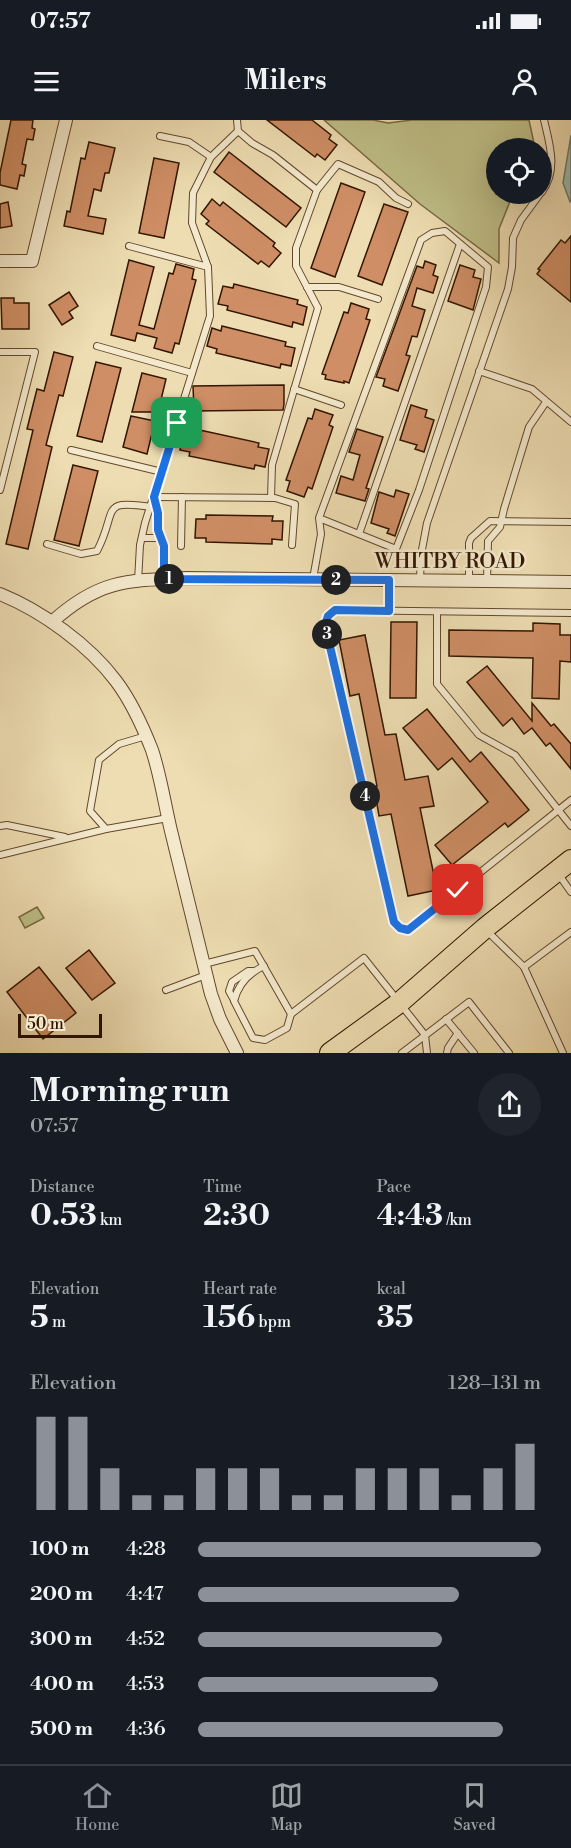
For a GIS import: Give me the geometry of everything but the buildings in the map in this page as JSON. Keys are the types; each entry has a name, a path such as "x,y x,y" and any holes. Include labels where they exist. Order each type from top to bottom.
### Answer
{"main road":[{"path":"330,1053 399,1003 485,928 564,866"}],"street":[{"path":"0,261 32,261 66,120"},
{"name":"WHITBY ROAD","path":"52,622 69,607 91,593 112,585 138,580 313,579 571,582"},
{"path":"0,594 52,622 81,645 116,681 146,736 159,777 205,970 220,1019 237,1053"}],"lane":[{"path":"237,120 238,131 317,190"},
{"path":"544,120 548,138"},
{"path":"164,579 164,546 158,530 154,497 210,316 208,267 192,223 193,193 211,157 238,131"},
{"path":"160,136 189,142 211,157"},
{"path":"271,498 272,465 318,308 297,266 297,248 317,190 338,164 379,182 396,198 408,204"},
{"path":"420,580 421,555 427,523 508,289 512,267 513,238 521,220 533,204"},
{"path":"313,579 321,534 319,518 421,240 432,233 445,231 488,267 486,287 396,549 319,518"},
{"path":"359,534 460,244"},
{"path":"129,246 208,267"},
{"path":"307,286 339,287 378,299"},
{"path":"97,346 192,373"},
{"path":"0,352 35,352 0,490"},
{"path":"479,371 532,389 571,422"},
{"path":"294,389 341,405"},
{"path":"487,581 488,541 500,527 529,427 546,402"},
{"path":"71,450 162,472"},
{"path":"154,497 271,498 295,504 292,544"},
{"path":"182,497 182,546"},
{"path":"47,544 81,554 97,551 103,540 110,512 117,505 154,507"},
{"path":"138,580 142,537 154,507"},
{"path":"469,581 469,543 490,520 571,522"},
{"path":"476,533 488,541"},
{"path":"142,537 161,538"},
{"path":"389,580 389,611"},
{"path":"571,613 335,610 328,616 325,625 394,922 400,928 408,930 571,800"},
{"path":"437,612 437,684 479,735 515,755 571,826"},
{"path":"106,829 90,811 99,760 119,744 146,736"},
{"path":"0,855 106,829 168,818"},
{"path":"0,826 7,825 69,838"},
{"path":"564,866 571,891"},
{"path":"485,928 524,967 563,1053"},
{"path":"524,967 571,932"},
{"path":"166,990 205,970 255,951 291,1014"},
{"path":"264,966 253,971 251,976 239,986 234,1001 253,1038 265,1040 287,1028 291,1014 364,958 425,1035 427,1053"},
{"path":"402,1053 469,1002 509,1053"},
{"path":"446,1018 474,1053"},
{"path":"447,1053 458,1033"}],"green space":[{"path":"324,120 373,120 388,123 412,120 529,120 533,138 486,138 486,204 509,204 499,229 499,263 420,204"},
{"path":"37,907 44,918 25,928 19,917"}],"water":[{"path":"571,135 571,201 570,202 563,183"}],"route":[{"path":"177,423 154,497 158,513 158,530 164,546 164,579 389,580 389,611 335,610 328,616 325,625 394,922 400,928 408,930 458,890"}]}
